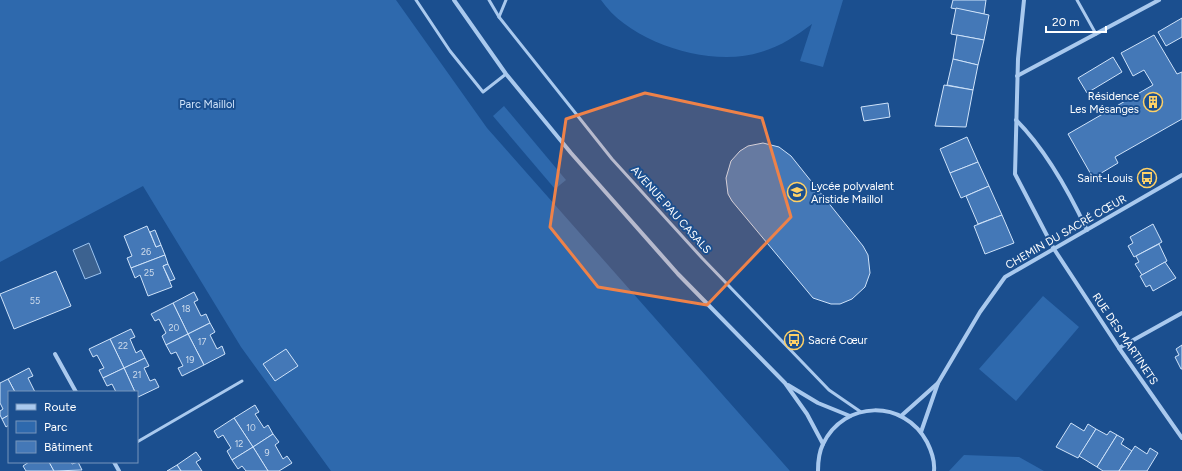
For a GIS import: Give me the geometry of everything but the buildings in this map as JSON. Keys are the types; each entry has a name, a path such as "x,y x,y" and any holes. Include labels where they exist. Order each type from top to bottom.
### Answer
{"street":[{"path":"454,0 506,74 572,153 678,274 785,383 808,414 823,444"},
{"name":"RUE DES MARTINETS","path":"1024,0 1017,76 1015,174 1054,249 1182,438"},
{"path":"1017,76 1159,0"},
{"path":"1016,120 1033,137 1079,213 1087,230"},
{"name":"CHEMIN DU SACRÉ CŒUR","path":"921,432 938,383 980,312 1005,277 1182,175"},
{"path":"1120,348 1182,314"},
{"path":"55,354 75,391"},
{"path":"785,383 818,403 850,416"},
{"name":"CHEMIN DU SACRÉ CŒUR","path":"901,416 938,383"},
{"path":"818,471 819,457 823,444 834,428 850,416 861,412 882,410 901,416 912,422 921,432 931,449 934,471"}],"lane":[{"path":"416,0 450,51 483,92 506,74"},
{"name":"AVENUE PAU CASALS","path":"488,0 499,17 612,159 702,258 829,390 861,412"},
{"path":"499,17 506,0"},
{"path":"1077,0 1096,34"},
{"path":"138,441 242,381"}],"highlighted area":[{"path":"645,93 762,118 791,217 707,305 598,287 550,227 566,119"}],"green space":[{"name":"Parc Maillol","path":"0,0 396,0 487,128 790,471 331,471 241,347 143,186 0,262"},
{"path":"601,0 843,0 823,67 800,61 812,24 800,33 768,50 741,56 720,57 697,54 652,40 632,29 614,16"},
{"path":"504,106 566,180 555,189 493,116"},
{"path":"1043,296 1079,327 1016,401 979,369"},
{"path":"964,455 1019,457 1044,471 949,471"}],"shaded area":[{"path":"89,243 101,273 85,279 73,250"}],"place":[{"name":"Résidence Les Mésanges","path":"1153,102"},
{"name":"Saint-Louis","path":"1147,178"},
{"name":"Lycée polyvalent Aristide Maillol","path":"797,192"},
{"name":"Sacré Cœur","path":"794,340"}]}
